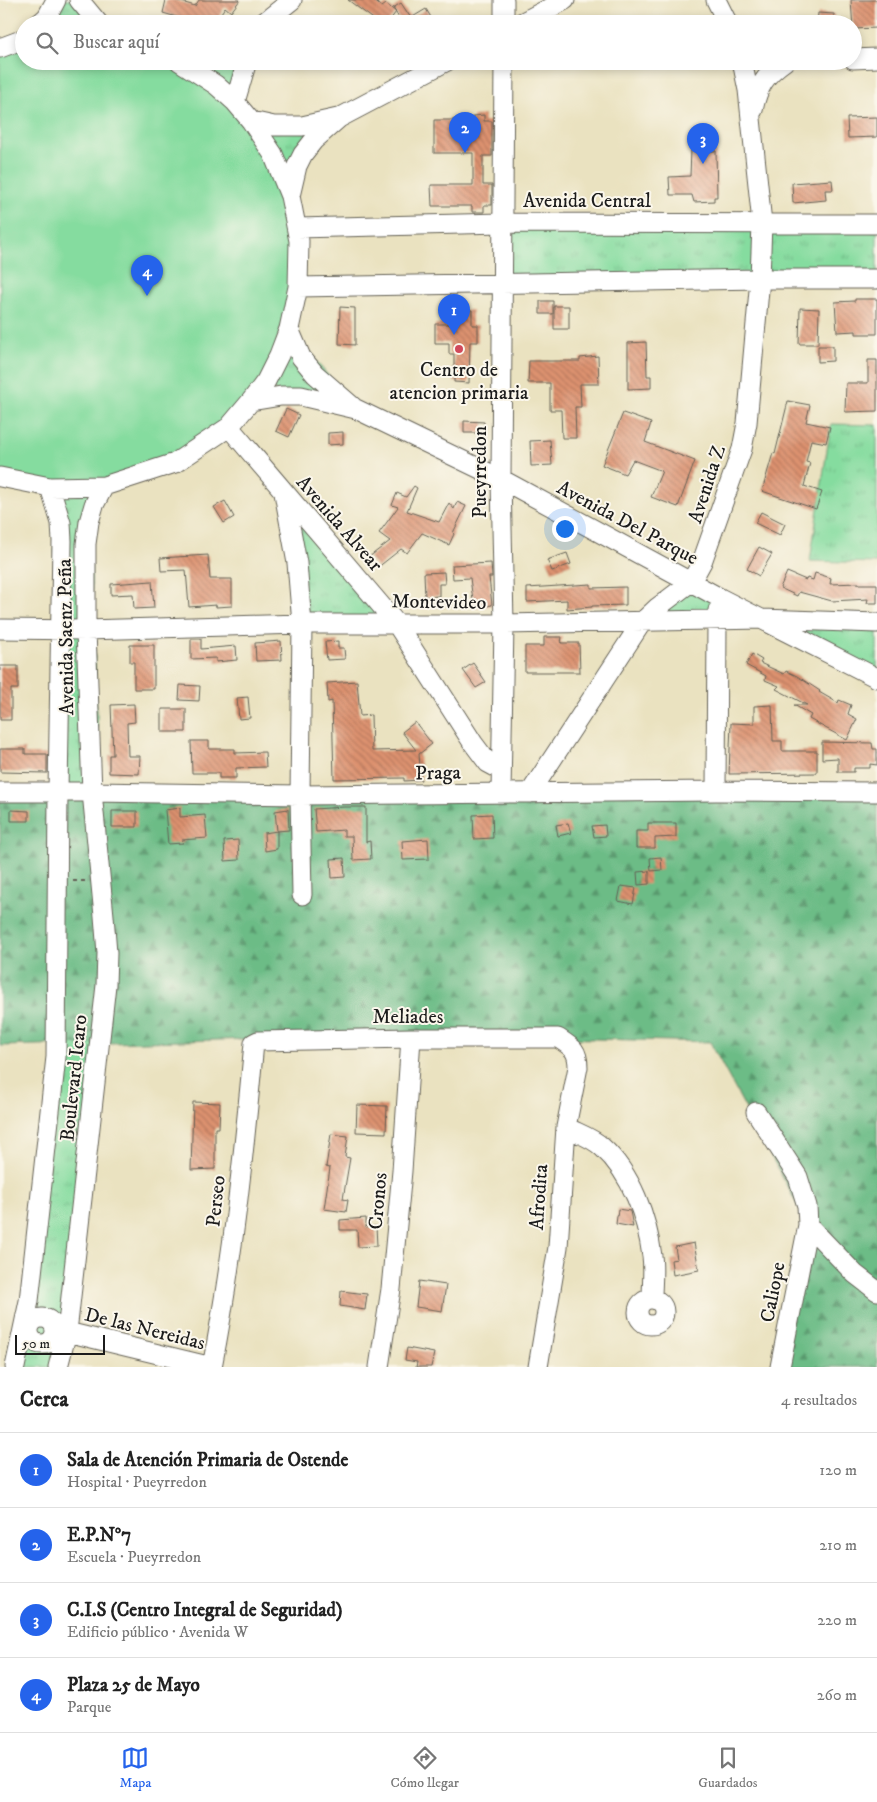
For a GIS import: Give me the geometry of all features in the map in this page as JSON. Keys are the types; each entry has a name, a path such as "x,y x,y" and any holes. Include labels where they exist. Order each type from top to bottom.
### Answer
{"street":[{"path":"48,15 56,0"},
{"path":"79,0 92,15"},
{"path":"273,15 292,0"},
{"path":"504,0 504,15"},
{"path":"536,15 564,0"},
{"path":"716,0 724,15"},
{"path":"0,48 15,42"},
{"path":"862,59 877,58"},
{"path":"0,477 50,487 104,486 175,463 229,427 252,401 266,381 279,355 289,329 298,287 299,241 290,196 273,154 251,121 235,102 216,85 193,70"},
{"path":"235,102 244,70"},
{"path":"290,196 303,154 314,140 339,118 430,70"},
{"name":"Pueyrredon","path":"501,793 504,624 500,479 504,70"},
{"name":"Avenida Z","path":"530,793 642,622 658,607 691,582 709,546 742,449 747,423 760,279 762,224 748,90 744,70"},
{"path":"751,121 756,97 762,83 772,70"},
{"path":"251,121 274,126 302,126 339,118"},
{"name":"Avenida Central","path":"296,228 502,223 877,224"},
{"path":"298,287 760,279 877,279"},
{"name":"Avenida Del Parque","path":"289,329 301,357 315,374 356,409"},
{"name":"Avenida Del Parque","path":"252,401 280,396 301,396 356,409 500,479 720,598 877,678"},
{"name":"Avenida Alvear","path":"229,427 396,623 473,743 488,763 501,770"},
{"name":"Avenida Saenz Peña","path":"92,792 86,630 87,537 94,505 104,486"},
{"name":"Avenida Saenz Peña","path":"50,487 62,523 58,792"},
{"path":"284,492 297,563 302,624 300,795 302,895"},
{"path":"716,791 717,621 720,598"},
{"name":"Montevideo","path":"0,629 86,630 302,624 504,624 762,619 877,623"},
{"name":"Praga","path":"0,792 300,795 716,791 877,792"},
{"name":"Boulevard Icaro","path":"15,1364 29,1301 56,1056 58,792"},
{"name":"Boulevard Icaro","path":"58,1367 106,985 107,953 92,792"},
{"name":"Cronos","path":"379,1367 391,1289 402,1170 411,1038"},
{"name":"Meliades","path":"258,1041 558,1038"},
{"name":"Afrodita","path":"538,1367 558,1247 566,1126 578,1067 578,1057 572,1047 558,1038"},
{"name":"Perseo","path":"212,1367 233,1242 254,1043 258,1041"},
{"path":"756,1112 798,1177 807,1206 808,1225 855,1274 877,1291"},
{"path":"566,1126 602,1146 620,1166 636,1196 648,1229 652,1258 652,1298"},
{"name":"Caliope","path":"780,1367 808,1225"},
{"path":"29,1301 35,1321"},
{"path":"43,1318 50,1321 54,1329 61,1332 48,1342 36,1342 30,1336 32,1324 43,1318"},
{"name":"De las Nereidas","path":"61,1332 212,1367"},
{"path":"15,1364 36,1342"}],"path":[{"path":"57,881 100,880"}],"green space":[{"path":"54,0 79,0 92,15 45,15"},
{"path":"15,43 15,70 192,70 212,83 272,153 299,262 266,381 175,463 104,486 0,477 0,47"},
{"path":"191,70 244,70 235,102"},
{"path":"251,121 302,126 314,140 290,196"},
{"path":"502,223 877,224 877,279 502,283"},
{"path":"289,329 356,409 281,396 266,381"},
{"path":"831,424 877,425 877,563 810,561"},
{"path":"104,486 89,522 107,953 58,1367 13,1367 56,1057 61,629 50,487"},
{"path":"284,492 396,623 302,624"},
{"path":"691,582 762,619 642,622"},
{"path":"762,619 877,623 877,678"},
{"path":"0,792 877,792 877,1367 780,1367 808,1225 710,1042 558,1038 254,1039 0,1046"}],"building":[{"path":"166,0 175,0 195,6 199,0 240,0 231,12 225,7 220,15 170,15 163,13"},
{"path":"348,0 373,0 382,7 386,4 396,12 394,15 368,15"},
{"path":"851,0 877,0 877,28 862,29 862,15 852,15"},
{"path":"401,3 409,15 397,15 393,8"},
{"path":"426,9 430,15 416,15"},
{"path":"818,13 834,14 834,15 818,15"},
{"path":"484,115 484,121 492,121 492,156 483,156 483,185 492,185 492,205 484,205 484,212 472,212 472,206 432,206 431,185 473,185 473,153 434,153 434,120 473,120 473,116"},
{"path":"877,117 877,137 848,138 847,118"},
{"path":"691,150 716,151 717,197 714,197 714,201 694,202 692,195 670,195 669,177 690,176"},
{"path":"832,180 833,190 825,190 826,200 793,203 792,183"},
{"path":"855,299 877,299 877,334 856,334 856,331 837,332 835,302 855,301"},
{"path":"540,301 553,301 553,314 540,314"},
{"path":"554,306 569,306 569,329 554,329"},
{"path":"340,307 355,308 355,345 339,344"},
{"path":"800,308 819,309 818,344 799,344"},
{"name":"Centro de atencion primaria","path":"454,310 472,310 472,325 478,325 478,342 470,342 469,383 454,382 454,354 449,354 449,343 435,343 435,324 454,324"},
{"path":"646,342 647,376 651,376 651,388 628,389 628,343"},
{"path":"818,346 833,346 833,361 818,362"},
{"path":"598,356 599,384 580,384 581,407 575,407 576,438 562,438 561,410 550,410 550,383 528,383 529,361 580,361 580,358"},
{"path":"868,360 877,360 877,411 845,412 846,383 868,383"},
{"path":"788,401 810,405 806,422 830,427 826,443 811,440 806,462 810,463 804,486 822,492 816,509 762,491 773,453 775,454"},
{"path":"286,409 299,415 289,437 276,431"},
{"path":"623,413 651,423 645,442 695,461 678,507 651,497 662,471 633,460 625,474 602,465"},
{"path":"464,421 484,422 484,433 464,433"},
{"path":"343,432 343,444 328,445 328,433"},
{"path":"550,440 552,465 531,466 530,441"},
{"path":"414,486 417,488 407,511 439,522 449,503 454,509 457,502 466,506 454,534 449,545 422,533 407,553 401,549 377,568 369,557 390,541 379,533 398,507 392,505 397,493 406,497"},
{"path":"225,501 234,517 224,523 214,507"},
{"path":"761,512 785,524 780,535 755,523"},
{"path":"759,547 772,554 759,576 747,569"},
{"path":"567,553 571,564 552,571 547,560"},
{"path":"208,555 210,579 232,579 232,606 189,607 186,570 161,571 160,558"},
{"path":"491,563 492,577 489,577 492,605 474,608 470,578 453,579 452,565"},
{"path":"444,572 445,584 439,584 439,596 425,597 424,573"},
{"path":"787,572 806,580 807,578 813,580 815,573 831,578 830,584 877,584 877,603 867,603 868,599 832,601 799,592 797,596 780,588"},
{"path":"152,581 154,608 134,609 133,594 111,595 111,584"},
{"path":"591,584 591,588 626,587 626,605 567,609 567,600 527,602 527,588"},
{"path":"544,637 562,637 561,643 579,643 580,672 525,672 525,646 544,646"},
{"path":"191,639 201,639 201,649 236,646 237,660 216,662 216,658 191,659"},
{"path":"281,641 282,660 256,661 255,643"},
{"path":"338,641 338,648 344,648 345,659 327,660 325,642"},
{"path":"130,645 154,645 154,689 134,689 134,662 130,662"},
{"path":"752,654 762,660 760,663 784,674 786,671 797,676 838,703 839,700 851,705 848,714 857,719 847,740 809,719 811,715 794,705 807,705 776,689 779,686 765,680 766,676 746,665"},
{"path":"473,663 486,682 476,688 463,670"},
{"path":"0,666 18,666 18,689 11,689 11,720 0,720"},
{"path":"357,681 360,716 371,715 372,751 416,750 402,732 415,722 432,744 419,754 421,780 404,781 404,778 334,779 332,701 328,702 327,683"},
{"path":"180,685 200,686 199,701 179,700"},
{"path":"248,697 250,718 239,719 237,698"},
{"path":"134,704 135,722 127,723 128,756 140,756 139,774 109,773 109,755 113,755 111,705"},
{"path":"772,705 773,741 782,741 782,751 817,751 817,773 729,774 731,723 754,724 754,706"},
{"path":"162,709 186,709 186,732 162,732"},
{"path":"191,741 209,741 209,749 235,749 235,753 265,752 266,767 236,768 236,778 219,778 219,773 192,773"},
{"path":"822,742 872,743 873,749 877,749 877,765 870,764 870,768 854,768 854,772 838,772 838,758 822,759"},
{"path":"0,749 25,749 25,754 47,754 47,773 0,772"},
{"path":"366,807 366,842 370,841 371,859 353,860 352,836 344,836 344,830 316,832 314,809"},
{"path":"180,808 180,817 205,815 207,838 182,840 183,843 168,844 165,810"},
{"path":"288,809 289,830 277,831 275,811"},
{"path":"11,810 29,811 29,821 11,821"},
{"path":"112,811 137,811 137,827 112,827"},
{"path":"492,814 493,838 474,839 473,815"},
{"path":"568,823 571,833 558,836 556,825"},
{"path":"648,823 676,823 676,837 655,838 655,848 636,848 636,831 648,831"},
{"path":"605,825 606,836 594,837 592,826"},
{"path":"277,831 277,849 265,851 264,833"},
{"path":"428,839 429,859 403,860 402,841"},
{"path":"238,840 239,860 225,861 224,841"},
{"path":"661,857 662,870 651,871 650,858"},
{"path":"344,858 345,877 332,878 331,859"},
{"path":"649,871 649,884 638,885 637,872"},
{"path":"621,886 636,888 633,904 618,901"},
{"path":"193,1102 220,1103 219,1128 215,1128 215,1169 191,1170"},
{"path":"357,1105 387,1106 386,1133 356,1132"},
{"path":"331,1134 348,1136 345,1157 350,1158 343,1199 348,1200 346,1212 324,1209 330,1168 326,1167"},
{"path":"618,1209 630,1211 633,1227 616,1224"},
{"path":"366,1218 366,1227 376,1226 377,1246 358,1247 357,1230 340,1230 340,1220"},
{"path":"694,1243 699,1270 673,1275 671,1260 677,1259 675,1247"},
{"path":"419,1281 446,1285 442,1311 416,1307"},
{"path":"341,1291 367,1294 365,1310 340,1306"},
{"path":"407,1348 434,1353 431,1367 416,1367 417,1362 405,1360"}],"place":[{"name":"E.P.N°7","path":"465,153"},
{"name":"C.I.S (Centro Integral de Seguridad)","path":"703,164"},
{"name":"Plaza 25 de Mayo","path":"147,296"},
{"name":"Sala de Atención Primaria de Ostende","path":"454,335"},
{"name":"Centro de atencion primaria","path":"459,349"}]}
